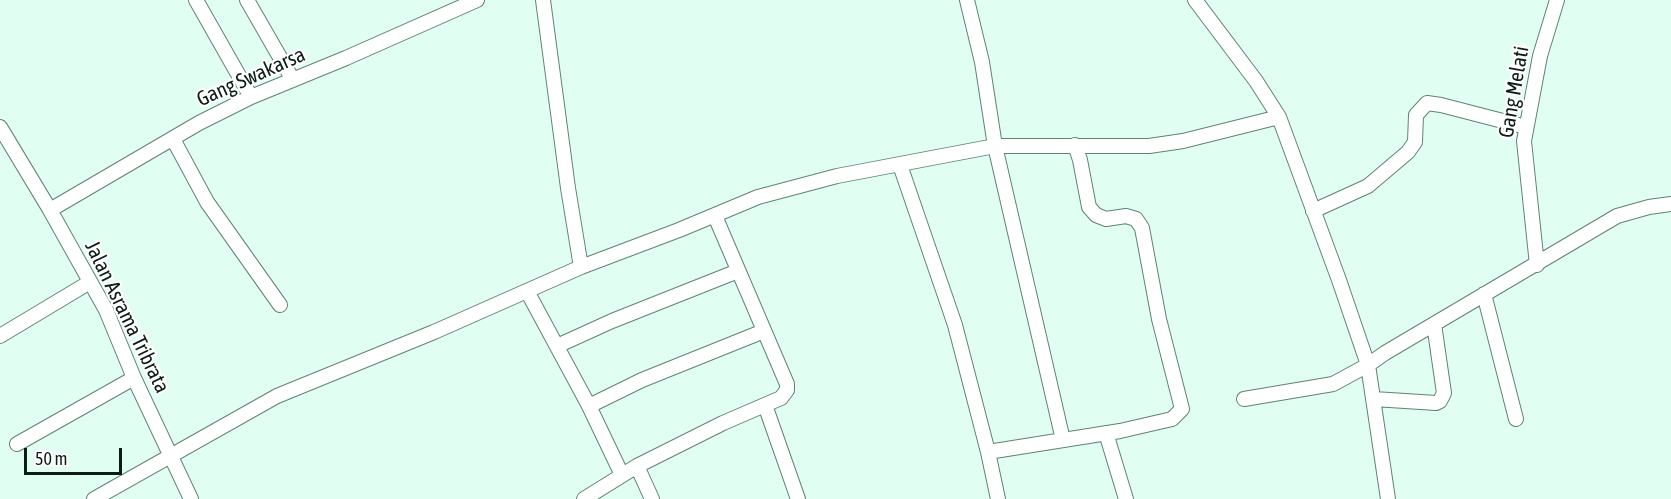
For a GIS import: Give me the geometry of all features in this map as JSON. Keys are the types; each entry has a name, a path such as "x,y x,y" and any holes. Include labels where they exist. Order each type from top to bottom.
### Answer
{"street":[{"path":"196,0 251,97"},
{"path":"247,0 292,80"},
{"name":"Gang Swakarsa","path":"51,210 199,123 251,97 477,0"},
{"path":"543,0 568,189 581,267"},
{"path":"967,0 982,62 995,146 1063,440"},
{"path":"1195,0 1257,81 1279,117 1340,280 1368,365 1388,499"},
{"name":"Gang Melati","path":"1537,265 1524,141 1540,57 1557,0"},
{"path":"1313,211 1368,186 1413,147 1416,115 1427,104 1441,105 1526,127"},
{"path":"94,499 277,396 434,332 581,267 715,216 758,197 837,176 995,146 1149,146 1183,141 1279,117"},
{"name":"Jalan Asrama Tribrata","path":"0,127 51,210 105,310 190,499"},
{"path":"173,139 207,202 280,305"},
{"path":"988,452 1106,433 1172,419 1182,409 1159,319 1142,228 1136,219 1126,216 1106,219 1096,215 1089,207 1075,145"},
{"path":"900,165 955,325 998,499"},
{"path":"1244,399 1333,384 1617,216 1649,207 1671,204"},
{"path":"584,499 637,466 723,423 781,398 787,390 787,384 715,216"},
{"path":"557,346 612,321 738,271"},
{"path":"0,336 90,282"},
{"path":"527,291 589,406 622,475"},
{"path":"1484,294 1516,419"},
{"path":"1374,399 1436,403 1440,401 1444,393 1434,324"},
{"path":"589,406 642,381 764,331"},
{"path":"17,444 134,378"},
{"path":"765,405 798,499"},
{"path":"1106,433 1126,499"},
{"path":"637,466 652,499"}]}
